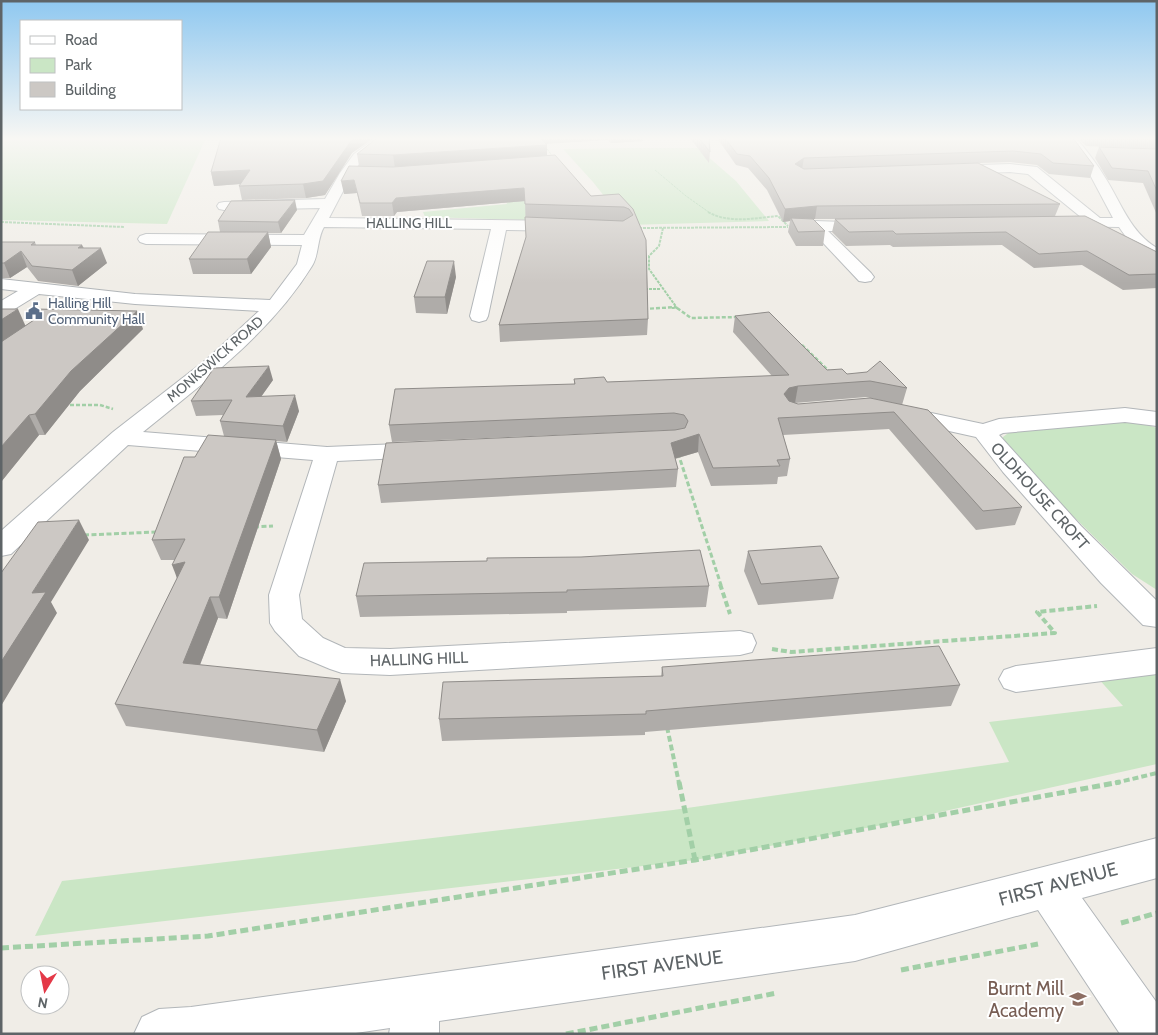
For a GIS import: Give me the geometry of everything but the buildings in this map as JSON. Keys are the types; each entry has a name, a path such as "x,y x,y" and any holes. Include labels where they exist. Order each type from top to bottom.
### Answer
{"street":[{"name":"MONKSWICK ROAD","path":"1,547 122,437 214,363 275,306 305,264 315,232 330,203 344,186"},
{"path":"1052,186 1096,222"},
{"path":"1103,186 1122,222 1138,242 1157,255"},
{"path":"214,221 233,192"},
{"path":"224,206 330,203"},
{"path":"1047,223 1122,222"},
{"path":"479,316 500,224"},
{"name":"HALLING HILL","path":"146,240 500,224 575,226"},
{"path":"793,227 882,225"},
{"path":"815,226 865,277"},
{"path":"1,284 135,299 275,306"},
{"path":"1,309 34,289"},
{"path":"885,410 986,432"},
{"name":"OLDHOUSE CROFT","path":"1152,614 1057,517 992,444 986,432 999,426 1124,414 1157,419"},
{"path":"122,437 327,454 446,448"},
{"name":"HALLING HILL","path":"327,454 284,596 286,623 311,647 342,660 390,662 740,644"},
{"path":"1016,679 1157,661"},
{"name":"FIRST AVENUE","path":"160,1034 415,1017 855,938 1157,858"},
{"path":"1048,887 1149,1034"}],"path":[{"path":"676,186 717,216 734,218 778,216 793,227"},
{"path":"639,228 793,227"},
{"path":"663,228 659,246 649,256 649,268 677,308 691,318 739,317"},
{"path":"642,289 662,289"},
{"path":"638,309 677,308"},
{"path":"795,339 831,372"},
{"path":"60,405 100,405 147,417"},
{"path":"676,448 740,644 792,652 1055,634 1037,612 1152,614"},
{"path":"247,528 306,525"},
{"path":"79,535 168,531"},
{"path":"667,725 695,860"},
{"path":"1,948 208,936 695,860 1106,786 1157,774"}],"green space":[{"path":"1,186 184,186 167,224 1,220"},
{"path":"500,186 512,186 555,221 425,217 423,212 507,204"},
{"path":"596,186 740,186 769,221 627,225"},
{"path":"1120,419 1157,428 1157,590 1132,574 1010,454 1003,443 1003,437 1015,428"},
{"path":"1157,651 1157,764 882,825 695,860 35,936 62,881 673,810 1009,762 989,722 1123,706 1087,666"}],"place":[{"name":"Halling Hill Community Hall","path":"34,311"},
{"name":"Burnt Mill Academy","path":"1078,999"}]}
